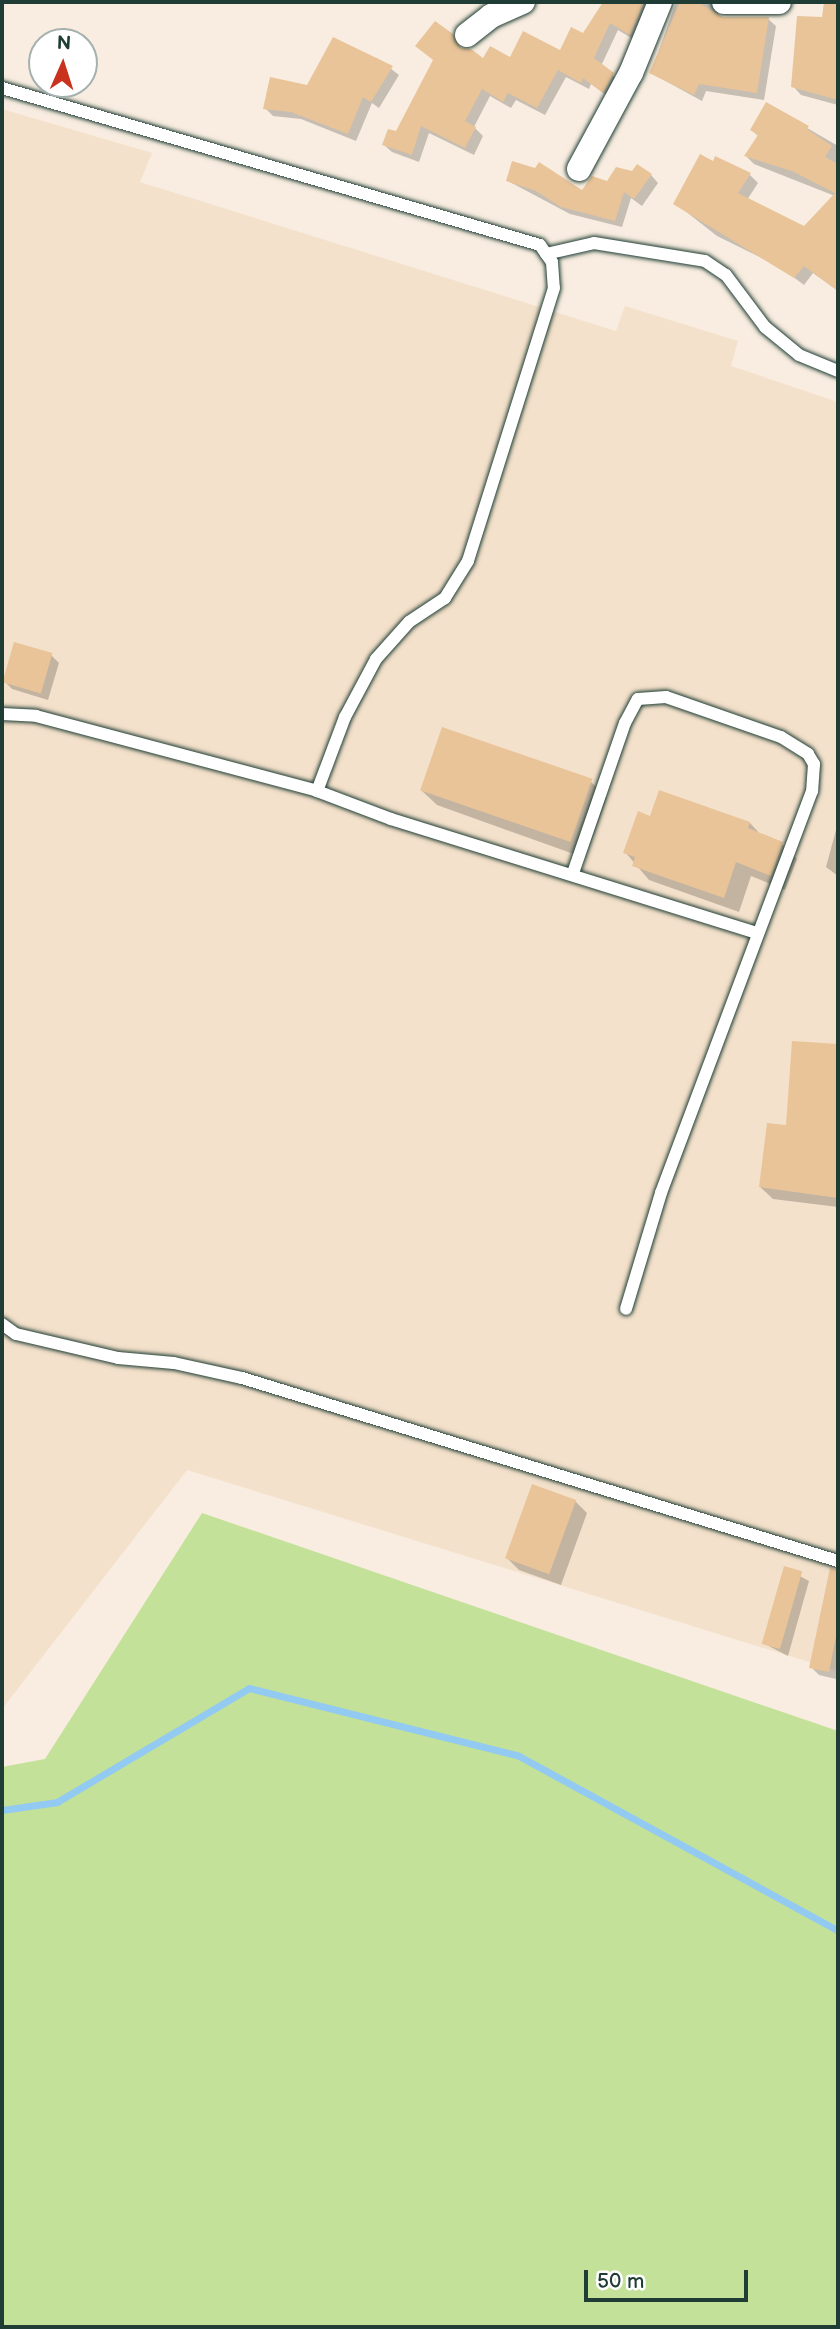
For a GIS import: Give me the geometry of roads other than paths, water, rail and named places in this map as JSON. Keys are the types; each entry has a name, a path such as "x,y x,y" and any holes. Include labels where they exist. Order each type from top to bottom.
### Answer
{"street":[{"path":"467,35 491,16 523,2"},
{"path":"579,169 631,73 660,2"},
{"path":"724,2 779,2"}],"lane":[{"path":"2,88 540,245 552,262 554,288 468,561 445,598 409,622 376,659 345,717 317,791"},
{"path":"547,254 594,243 705,261 726,275 765,327 799,355 838,371"},
{"path":"573,873 625,723 638,699 666,697 782,737 808,754 814,764 813,791 757,933 661,1193 626,1309"},
{"path":"2,714 36,716 317,791 391,819 573,873 757,933"},
{"path":"2,1324 16,1334 118,1359 174,1363 242,1378 838,1561"}],"waterway":[{"path":"2,1810 57,1802 249,1688 519,1756 838,1931"}]}
